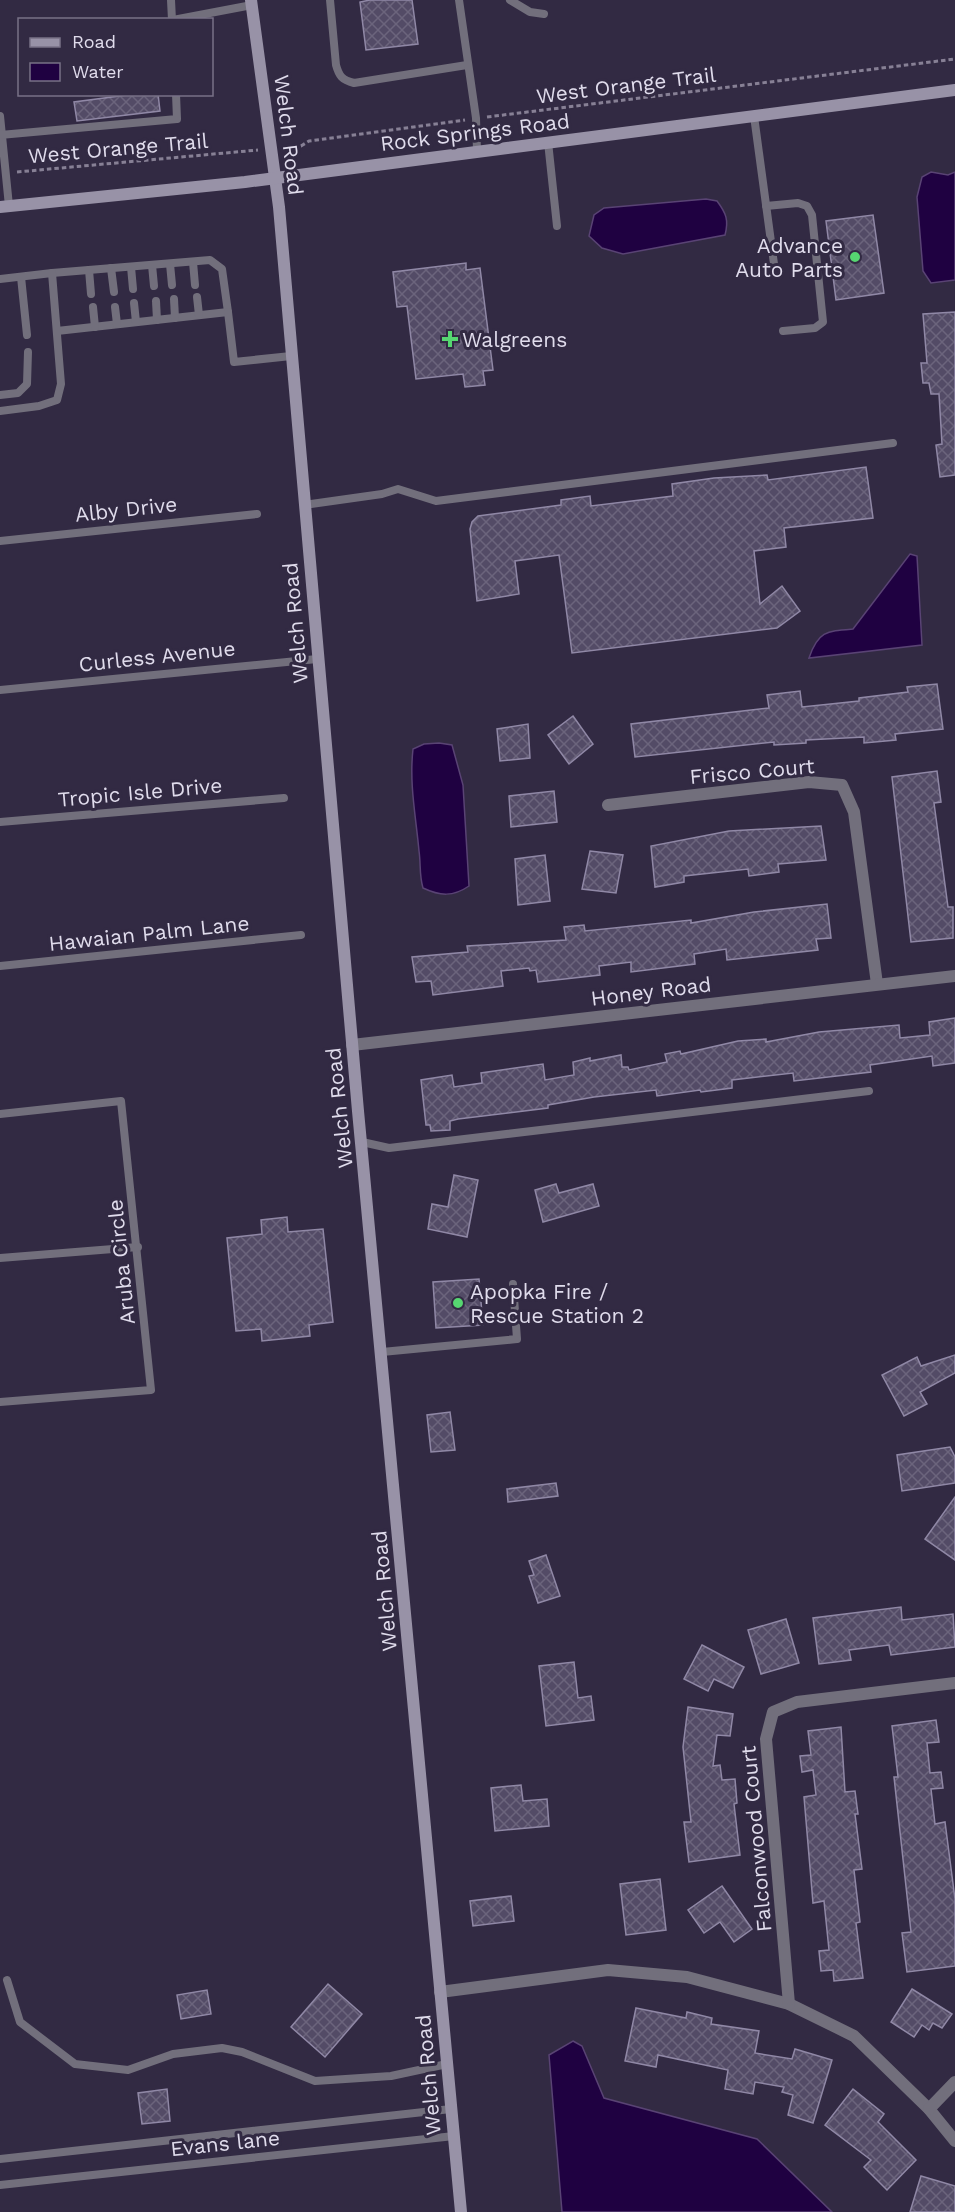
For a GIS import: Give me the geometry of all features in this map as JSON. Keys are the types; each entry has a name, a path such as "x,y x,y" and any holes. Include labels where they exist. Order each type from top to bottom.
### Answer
{"street":[{"name":"Welch Road","path":"251,2 275,178 352,1045 460,2212"},
{"name":"Rock Springs Road","path":"4,207 275,178 955,90"},
{"name":"Frisco Court","path":"608,805 809,782 842,785 854,812 877,984"},
{"name":"Honey Road","path":"352,1045 955,976"},
{"name":"Falconwood Court","path":"789,2004 766,1739 772,1712 796,1702 955,1683"},
{"path":"440,1992 608,1970 687,1977 789,2004 854,2036 929,2109 955,2141"},
{"path":"929,2109 955,2082"}],"lane":[{"path":"171,0 173,18"},
{"path":"330,0 336,65 338,74 345,81 354,83 466,65"},
{"path":"459,0 466,65 476,118 477,151"},
{"path":"510,0 530,12 544,14"},
{"path":"182,18 251,2"},
{"path":"1,135 177,119 176,96"},
{"path":"0,116 6,174 4,207"},
{"path":"754,116 774,264"},
{"path":"548,142 557,226"},
{"path":"766,206 798,203 807,206 812,215 823,322 815,328 783,331"},
{"path":"0,279 210,261 222,269 234,362 291,356"},
{"path":"193,262 195,285"},
{"path":"170,264 172,285"},
{"path":"152,265 154,286"},
{"path":"130,267 133,289"},
{"path":"111,268 114,292"},
{"path":"89,270 91,294"},
{"path":"0,411 39,406 57,399 61,384 52,273"},
{"path":"21,277 27,335"},
{"path":"197,297 199,315"},
{"path":"174,299 175,318"},
{"path":"156,301 157,320"},
{"path":"135,303 136,322"},
{"path":"93,307 95,327"},
{"path":"116,307 117,324"},
{"path":"57,331 228,312"},
{"path":"0,396 18,393 27,384 28,351"},
{"path":"304,505 382,494 398,489 436,501 893,443"},
{"name":"Alby Drive","path":"0,541 257,514"},
{"name":"Curless Avenue","path":"0,690 317,659"},
{"name":"Tropic Isle Drive","path":"0,822 284,798"},
{"name":"Hawaian Palm Lane","path":"0,966 301,935"},
{"path":"362,1142 389,1148 869,1091"},
{"name":"Aruba Circle","path":"0,1114 121,1101 138,1247 151,1390 0,1402"},
{"path":"0,1258 138,1247"},
{"path":"382,1352 517,1339 513,1284"},
{"path":"7,1980 20,2022 75,2064 90,2067 128,2070 173,2054 222,2048 242,2052 315,2081 391,2076 447,2064"},
{"path":"0,2159 451,2109"},
{"name":"Evans lane","path":"0,2185 454,2136"}],"path":[{"name":"West Orange Trail","path":"301,146 309,141 476,118 955,59"},
{"name":"West Orange Trail","path":"6,174 238,152"}],"water":[{"path":"931,172 948,175 955,172 955,280 931,283 923,271 917,197 922,177"},
{"path":"706,199 717,201 723,209 727,221 725,235 623,254 602,248 589,236 594,215 604,208"},
{"path":"910,554 917,556 922,645 809,658 820,637 830,632 853,629"},
{"path":"424,744 452,745 463,785 469,886 452,894 435,893 423,888 412,788 413,749"},
{"path":"573,2041 582,2046 604,2098 757,2139 832,2212 562,2212 549,2055"}],"building":[{"path":"412,0 418,44 366,50 360,2"},
{"path":"120,96 158,96 160,111 77,121 74,102"},
{"name":"Advance Auto Parts","path":"873,215 884,293 836,300 826,221"},
{"name":"Walgreens","path":"466,263 466,270 480,268 493,370 483,371 485,385 465,387 463,374 416,379 407,306 397,307 393,272"},
{"path":"955,312 955,475 940,477 936,445 942,444 939,394 931,394 929,383 923,383 921,363 927,363 923,314"},
{"path":"866,467 873,518 784,528 786,547 754,551 760,604 782,586 800,611 777,628 572,653 559,555 515,561 519,594 477,601 470,529 472,522 478,516 561,505 561,500 590,496 591,506 673,496 672,484 714,478 767,475 768,480"},
{"path":"937,684 943,729 895,734 896,740 864,743 864,737 806,740 806,743 774,745 774,742 635,757 631,724 769,708 767,695 800,691 802,707 859,701 859,698 908,692 907,687"},
{"path":"573,716 593,744 569,764 548,735"},
{"path":"528,724 530,758 500,761 497,729"},
{"path":"937,771 941,802 934,803 948,907 953,907 953,938 911,942 892,777"},
{"path":"554,791 557,822 511,827 509,796"},
{"path":"821,826 826,860 778,864 779,872 749,876 748,869 684,876 684,882 655,887 651,846 729,831"},
{"path":"590,851 623,855 616,893 582,889"},
{"path":"545,855 550,901 518,905 515,859"},
{"path":"827,904 831,938 816,939 818,950 727,960 726,949 694,954 695,964 631,972 631,962 599,966 600,975 538,982 536,970 530,971 529,968 501,971 503,986 433,995 431,981 416,982 412,957 468,952 467,946 566,940 564,927 584,925 585,931 691,920 691,923 754,912"},
{"path":"955,1018 955,1063 933,1066 932,1056 870,1065 871,1072 794,1081 793,1073 732,1080 732,1088 701,1092 700,1090 657,1096 656,1090 594,1097 548,1105 548,1108 458,1119 450,1121 450,1130 431,1131 430,1125 426,1125 421,1080 452,1075 454,1087 482,1083 481,1073 543,1064 545,1080 574,1075 573,1062 590,1058 590,1061 621,1055 622,1067 628,1067 629,1070 667,1062 665,1054 680,1051 681,1054 738,1041 766,1039 766,1042 819,1032 899,1025 900,1038 930,1035 929,1022"},
{"path":"454,1175 478,1180 467,1237 428,1229 432,1204 448,1207"},
{"path":"556,1184 559,1193 593,1184 599,1206 543,1222 535,1190"},
{"path":"287,1217 288,1232 323,1229 333,1322 309,1325 310,1336 262,1341 261,1329 236,1331 227,1238 262,1234 261,1220"},
{"name":"Apopka Fire / Rescue Station 2","path":"479,1279 483,1325 436,1328 433,1282"},
{"path":"955,1355 955,1373 920,1392 927,1404 904,1416 882,1375 917,1357 921,1366"},
{"path":"450,1412 455,1450 431,1452 427,1415"},
{"path":"950,1447 955,1457 955,1483 902,1491 897,1455"},
{"path":"556,1483 558,1496 508,1502 507,1489"},
{"path":"955,1497 955,1560 925,1539"},
{"path":"546,1555 560,1596 538,1603 529,1576 534,1575 529,1561"},
{"path":"901,1607 902,1620 953,1614 955,1647 891,1655 889,1645 849,1650 851,1660 819,1664 813,1618"},
{"path":"786,1619 799,1663 761,1674 748,1630"},
{"path":"702,1645 744,1667 733,1688 714,1679 708,1691 684,1679"},
{"path":"574,1662 578,1698 591,1696 594,1720 546,1726 539,1666"},
{"path":"688,1707 733,1714 730,1736 717,1735 713,1766 720,1765 722,1780 735,1779 737,1803 734,1804 740,1855 689,1862 684,1822 691,1822 683,1747"},
{"path":"936,1720 939,1742 927,1743 930,1773 941,1772 943,1788 931,1789 935,1824 945,1822 955,1899 955,1966 907,1972 902,1933 911,1932 894,1777 898,1777 892,1726"},
{"path":"841,1727 845,1792 855,1791 858,1814 855,1814 862,1869 854,1870 860,1922 856,1923 863,1978 834,1981 833,1970 821,1971 819,1951 829,1950 824,1901 813,1903 804,1797 816,1795 813,1770 802,1772 800,1756 811,1755 808,1731"},
{"path":"521,1785 523,1801 547,1799 549,1826 495,1831 491,1788"},
{"path":"660,1879 666,1930 626,1935 620,1884"},
{"path":"722,1886 752,1929 734,1942 720,1922 704,1933 688,1910"},
{"path":"511,1896 514,1921 473,1926 470,1901"},
{"path":"328,1984 362,2014 325,2057 291,2027"},
{"path":"912,1989 952,2014 942,2028 933,2023 929,2030 922,2025 914,2037 891,2022"},
{"path":"207,1990 211,2014 181,2019 177,1995"},
{"path":"636,2008 686,2018 687,2012 712,2018 711,2024 759,2031 755,2053 792,2059 795,2049 832,2060 813,2123 788,2115 793,2095 782,2092 784,2087 755,2082 753,2094 725,2089 728,2070 658,2055 656,2067 625,2061"},
{"path":"167,2089 170,2121 142,2124 138,2093"},
{"path":"853,2089 884,2114 878,2122 916,2160 887,2190 864,2167 871,2160 825,2125"},
{"path":"921,2176 955,2186 955,2212 910,2212"}],"place":[{"name":"Advance Auto Parts","path":"855,257"},
{"name":"Walgreens","path":"450,339"},
{"name":"Apopka Fire / Rescue Station 2","path":"458,1303"}]}
